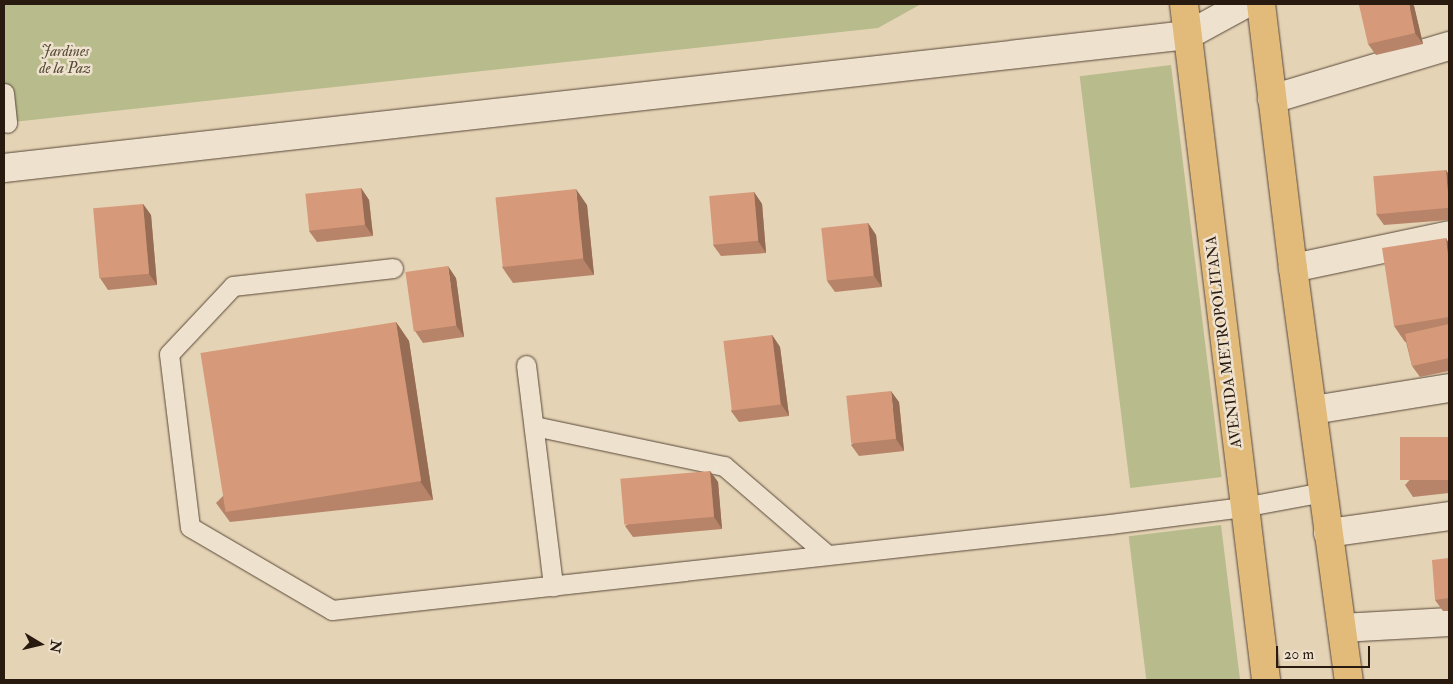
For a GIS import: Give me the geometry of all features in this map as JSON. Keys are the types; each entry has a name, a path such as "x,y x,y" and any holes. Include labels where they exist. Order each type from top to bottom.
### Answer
{"highway":[{"name":"AVENIDA METROPOLITANA","path":"1184,4 1243,507 1266,680"},
{"path":"1261,4 1293,268 1328,533 1350,680"}],"street":[{"path":"4,168 1188,35 1245,4"},
{"path":"1272,99 1449,46"},
{"path":"1293,268 1449,235"},
{"path":"1313,410 1449,388"},
{"path":"1328,533 1449,516"},
{"path":"1342,628 1449,622"}],"lane":[{"path":"4,92 7,122"},
{"path":"393,268 233,286 169,354 190,526 332,610 1243,507 1323,492"},
{"path":"526,365 552,586"},
{"path":"534,426 724,466 826,553"}],"green space":[{"name":"Jardines de la Paz","path":"4,4 921,4 878,28 4,123"},
{"path":"1171,65 1222,477 1130,488 1080,76"},
{"path":"1221,525 1240,680 1146,680 1129,536"}],"building":[{"path":"1409,4 1415,33 1368,44 1359,5"},
{"path":"1446,170 1449,208 1377,214 1373,176"},
{"path":"361,188 365,225 309,231 305,194"},
{"path":"576,189 583,259 503,267 495,197"},
{"path":"754,192 758,241 713,245 709,196"},
{"path":"143,204 149,274 99,278 93,208"},
{"path":"868,223 874,276 827,281 821,228"},
{"path":"1446,238 1449,264 1449,317 1394,326 1382,248"},
{"path":"448,266 456,325 414,331 405,272"},
{"path":"396,322 421,481 226,512 200,353"},
{"path":"1449,324 1449,358 1412,366 1405,334"},
{"path":"772,335 781,404 732,410 723,341"},
{"path":"891,391 896,439 851,443 846,396"},
{"path":"1400,437 1449,437 1449,480 1400,480"},
{"path":"710,471 714,517 624,525 620,479"},
{"path":"1449,558 1449,598 1435,600 1432,560"}]}
